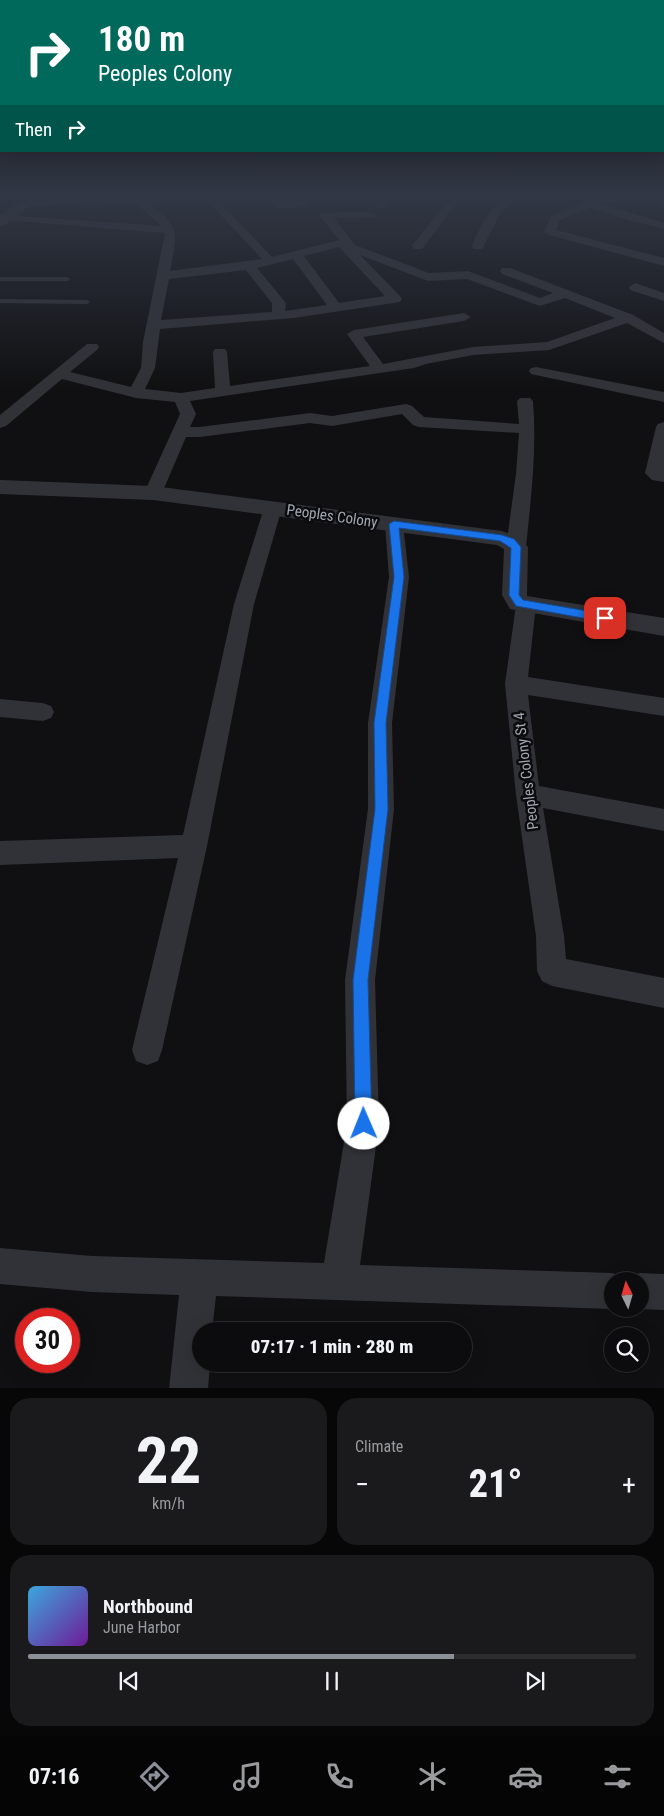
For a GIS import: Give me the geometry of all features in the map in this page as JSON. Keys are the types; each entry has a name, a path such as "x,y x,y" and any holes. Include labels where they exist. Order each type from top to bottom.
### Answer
{"street":[{"path":"136,393 148,368 153,325 167,261"},
{"path":"163,276 249,266 270,261"},
{"path":"301,261 336,309"},
{"path":"153,325 336,309 395,299 360,261"},
{"path":"386,261 428,277 468,275 540,302 567,293"},
{"path":"249,266 279,303 278,315"},
{"path":"506,271 628,318 664,339"},
{"path":"635,287 664,297"},
{"path":"379,369 354,334 464,317"},
{"path":"59,374 136,393 182,398 414,364 422,360 473,351 549,346 628,318"},
{"path":"549,346 533,377 664,397"},
{"path":"0,423 92,347"},
{"path":"220,352 223,392"},
{"path":"152,493 188,414 182,398"},
{"path":"524,401 527,429 525,474 516,547 514,595 519,603 526,605 664,627"},
{"path":"180,432 200,432 310,418 332,420 406,410 419,422 527,429"},
{"path":"664,427 654,472 664,478"},
{"name":"Peoples Colony","path":"0,487 152,493 502,538 516,547"},
{"path":"147,1050 194,846 244,604 273,508"},
{"path":"339,1282 364,1124 360,980 381,809 380,723 399,577 394,524"},
{"name":"Peoples Colony St 4","path":"526,605 516,684 528,795 550,936 552,971 664,993"},
{"path":"516,684 664,707"},
{"path":"0,708 43,712"},
{"path":"528,795 664,820"},
{"path":"0,853 194,846"},
{"path":"0,1266 33,1270 466,1288 604,1291"},
{"path":"188,1388 199,1277"},
{"path":"649,1291 664,1292"}],"lane":[{"path":"0,279 67,279"},
{"path":"0,301 87,302"}],"route":[{"path":"364,1124 360,980 381,809 380,723 399,577 394,524 502,538 516,547 514,595 519,603 605,618"}]}
